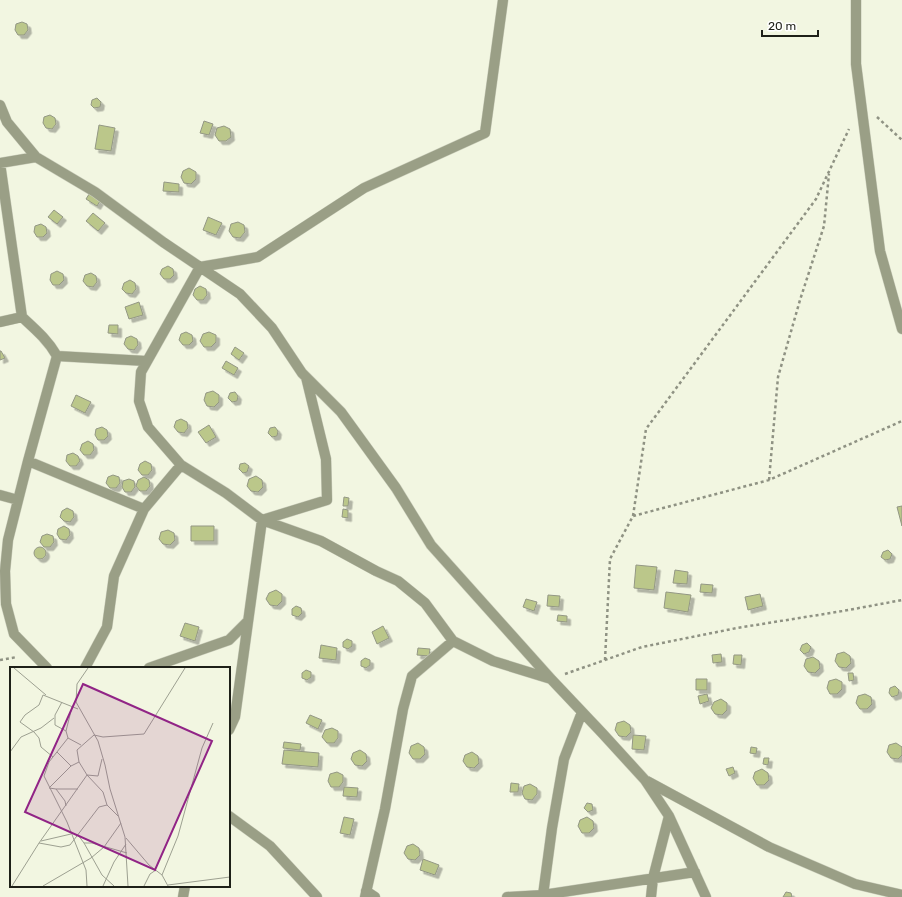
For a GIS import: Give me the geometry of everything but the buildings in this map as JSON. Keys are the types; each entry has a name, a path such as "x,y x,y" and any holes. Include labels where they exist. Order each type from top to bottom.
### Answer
{"street":[{"path":"200,267 258,258 364,188 485,133 503,0"},
{"path":"856,0 856,64 880,251 902,329"},
{"path":"0,105 7,122 36,157 95,192 240,294 272,328 306,378 342,412 396,488 431,545 551,679 645,780 669,816 706,897"},
{"path":"36,157 0,163 22,317 50,345 57,356 8,540 5,571 6,604 14,634 46,667"},
{"path":"200,267 141,372 138,401 148,427 181,465 226,493 262,520 321,541 370,568 398,581 425,603 453,641 493,661 551,679"},
{"path":"0,322 22,317"},
{"path":"57,356 146,361"},
{"path":"262,520 327,500 326,460 306,378"},
{"path":"28,461 144,509"},
{"path":"86,667 108,627 114,576 144,509 181,465"},
{"path":"0,495 18,500"},
{"path":"230,728 235,717 262,520"},
{"path":"152,667 229,640 248,621"},
{"path":"375,897 365,894 385,809 403,709 412,676 453,641"},
{"path":"543,896 552,828 564,759 582,712"},
{"path":"645,780 769,847 855,884 902,895"},
{"path":"651,897 653,878 669,816"},
{"path":"230,817 270,846 316,897"},
{"path":"507,897 543,896 695,872"},
{"path":"183,897 185,887"}],"path":[{"path":"605,660 610,559 633,516 646,429 816,199 861,103 902,140"},
{"path":"769,480 778,377 800,300 824,226 829,173"},
{"path":"633,516 769,480 902,421"},
{"path":"551,679 642,647 736,628 902,600"}]}
